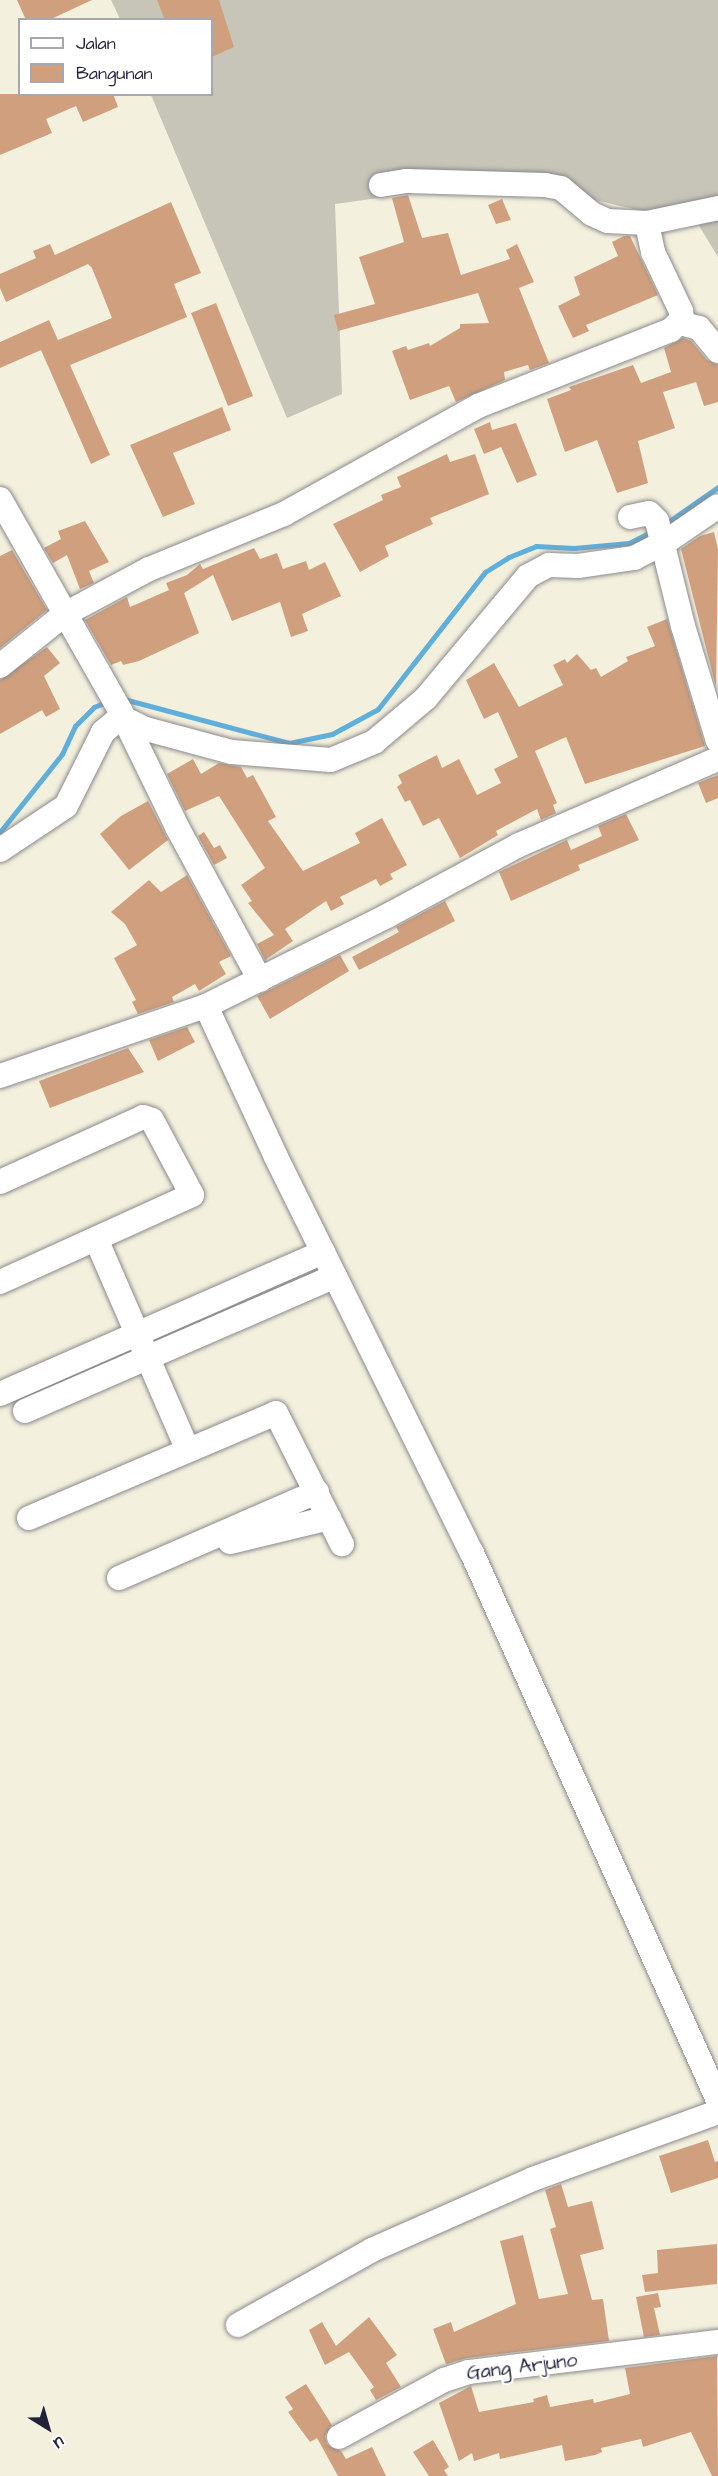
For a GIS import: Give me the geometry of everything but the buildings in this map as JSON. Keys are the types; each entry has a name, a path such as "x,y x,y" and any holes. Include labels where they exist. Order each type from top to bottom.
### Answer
{"street":[{"path":"381,185 407,181 545,185 561,188 592,214 608,221 648,224 718,208"},
{"path":"648,224 653,252 681,311 680,323"},
{"path":"0,666 64,614 149,569 284,514 478,406 680,323 699,328 718,351"},
{"path":"0,499 104,681 260,980"},
{"path":"122,715 146,729 232,752 331,760 374,742 426,698 528,576 549,565 578,566 634,558 661,534 718,506"},
{"path":"630,518 649,513 661,534 683,626 718,741"},
{"path":"0,850 66,806 104,732 122,715"},
{"path":"0,1076 206,1005 260,980 519,845 718,759"},
{"path":"206,1005 323,1252 472,1553 718,2100"},
{"path":"0,1182 143,1117 152,1120 192,1195 0,1282"},
{"path":"96,1239 187,1448"},
{"path":"0,1394 323,1252"},
{"path":"25,1411 335,1276"},
{"path":"29,1518 187,1448 276,1413 342,1544"},
{"path":"119,1578 317,1492"},
{"path":"167,1557 329,1518"},
{"path":"238,2325 394,2241 533,2179 718,2112"},
{"name":"Gang Arjuno","path":"339,2437 444,2380 469,2372 718,2342"}],"shaded area":[{"path":"111,0 718,0 718,257 698,224 509,180 335,204 342,394 287,418 151,96 213,96 213,18 120,18"}],"waterway":[{"path":"665,524 718,487"},
{"path":"120,698 289,743 332,734 378,709 485,572 509,557 536,546 574,548 629,543 653,531"},
{"path":"0,832 62,754 75,726 94,707 108,701"}]}
